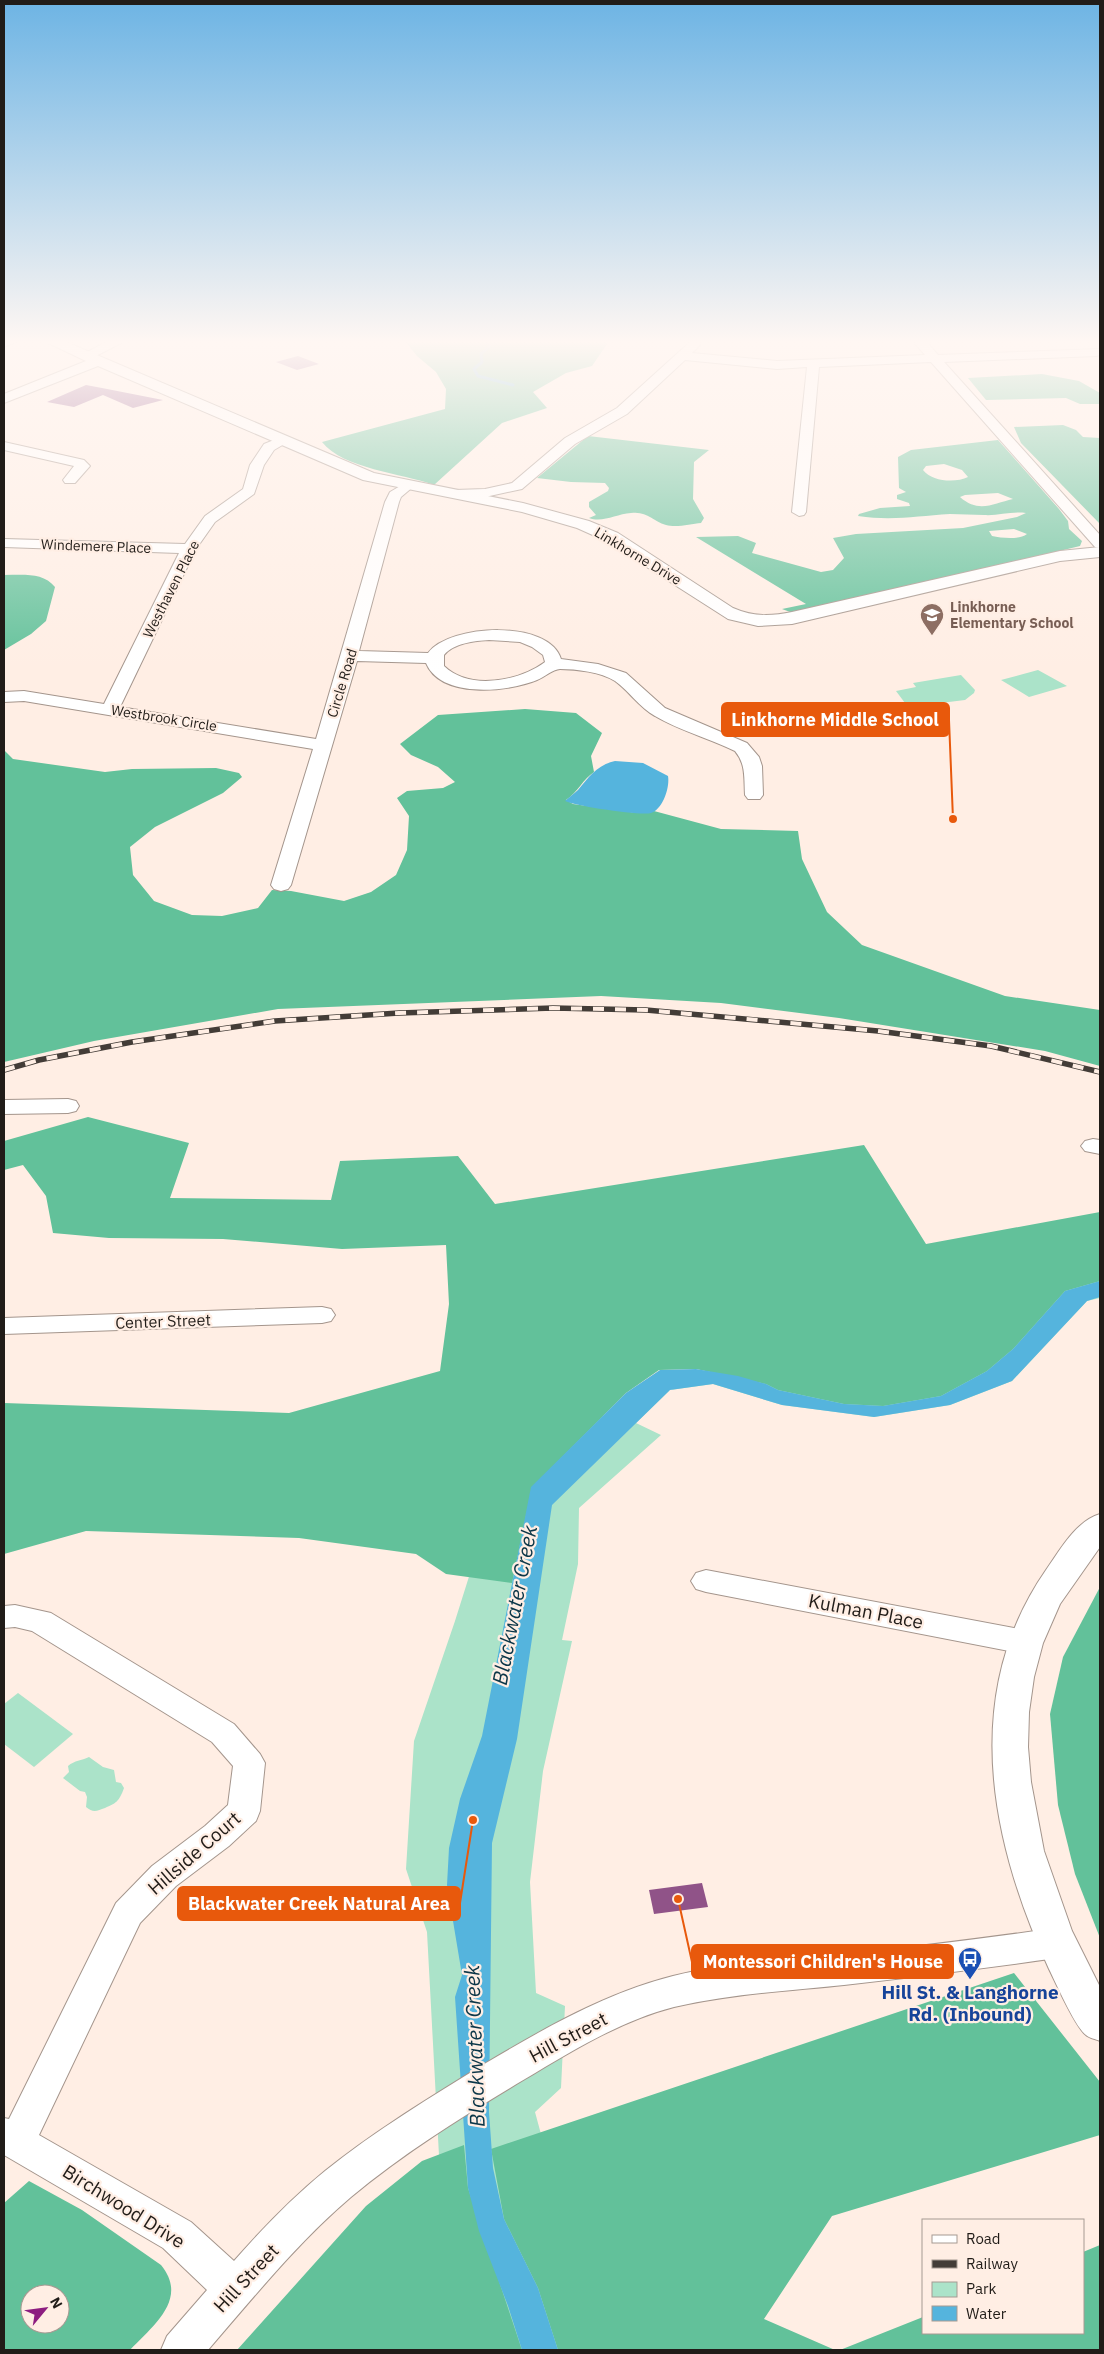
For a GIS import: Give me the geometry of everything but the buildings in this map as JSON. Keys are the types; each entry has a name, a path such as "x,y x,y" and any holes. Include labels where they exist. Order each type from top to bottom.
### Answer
{"main road":[{"name":"Linkhorne Drive","path":"308,451 356,472 407,486 534,509 573,520 612,537 727,612 743,618 761,621 792,618 1060,556 1100,552"},
{"path":"1100,1526 1084,1543 1049,1593 1025,1642 1011,1707 1011,1764 1015,1814 1031,1877 1057,1943 1100,2022"}],"street":[{"path":"25,451 79,463 83,466 70,480"},
{"name":"Westhaven Place","path":"110,710 189,549 210,519 248,491 257,465 266,451"},
{"path":"455,494 485,493 518,486 559,451"},
{"path":"799,512 805,451"},
{"path":"1017,451 1100,544"},
{"name":"Circle Road","path":"281,885 350,656 392,502 395,495 407,486"},
{"path":"518,486 523,499 534,509"},
{"name":"Windemere Place","path":"4,543 189,549"},
{"path":"554,664 551,653 535,641 505,635 481,636 458,640 438,651 434,658 435,666 455,680 491,685 510,684 528,679 554,664 598,669 620,677 659,712 741,747 750,757 753,766 754,795"},
{"path":"350,656 434,658"},
{"name":"Westbrook Circle","path":"4,697 24,696 323,745"},
{"path":"4,1107 68,1106"},
{"name":"Center Street","path":"4,1326 322,1316"},
{"name":"Kulman Place","path":"706,1581 1025,1642"},
{"name":"Hillside Court","path":"4,1617 15,1616 40,1621 222,1733 249,1763 244,1811 217,1836 164,1876 128,1913 10,2138"},
{"name":"Hill Street","path":"182,2350 235,2289 297,2223 337,2186 393,2143 442,2110 573,2031 626,2007 707,1984 841,1970 1057,1943"},
{"name":"Birchwood Drive","path":"10,2138 177,2235 235,2289"}],"green space":[{"path":"332,451 471,451 434,485 358,464"},
{"path":"570,451 708,451 694,462 693,499 704,518 701,523 670,526 642,513 625,514 610,518 589,518 596,515 589,507 589,502 608,491 609,488 605,483 537,478"},
{"path":"909,451 1008,451 1059,509 1068,521 1069,529 1082,541 1080,546 821,609 793,613 782,609 806,604 696,537 738,536 756,543 752,553 821,572 833,570 844,558 833,538 856,534 963,528 1017,517 1026,513 989,515 950,514 893,518 858,516 859,514 880,508 910,506 909,503 897,499 897,495 906,492 899,488 898,457","holes":["944,464 962,470 968,477 951,481 932,477 923,470 926,466","998,493 1013,499 993,505 980,506 967,502 960,497","1014,529 1027,534 1015,538 1005,538 992,536 989,531"]},
{"path":"1029,451 1100,451 1100,524"},
{"path":"4,575 39,577 50,582 55,587 46,621 31,634 4,650"},
{"path":"1038,670 1067,686 1029,697 1001,680"},
{"path":"961,675 975,690 965,700 908,707 896,691 916,687 913,683"},
{"path":"525,709 576,713 602,733 591,756 594,772 566,800 573,804 637,813 654,811 721,829 798,831 802,859 827,912 862,945 1005,996 1100,1010 1100,1066 1045,1051 839,1018 721,1003 601,996 278,1009 94,1041 4,1062 4,750 13,759 105,772 132,769 216,768 239,773 242,777 223,793 155,827 130,847 133,875 154,901 192,915 222,916 258,908 272,890 291,891 344,901 371,892 396,875 407,850 409,816 397,798 407,791 443,788 455,782 438,767 411,755 400,744 438,715"},
{"path":"88,1117 189,1143 170,1198 331,1200 340,1161 458,1156 495,1204 864,1145 926,1244 1100,1212 1100,1281 1065,1291 1013,1349 987,1371 941,1396 883,1406 844,1404 778,1390 766,1384 696,1369 659,1370 626,1393 532,1487 512,1583 446,1574 416,1554 299,1538 86,1531 4,1554 4,1403 289,1413 440,1371 449,1304 446,1245 342,1249 223,1239 109,1238 53,1233 46,1196 23,1165 4,1170 4,1141"},
{"path":"1100,1224 1100,1298 1087,1301 1012,1381 950,1405 874,1417 782,1405 713,1384 670,1390"},
{"path":"670,1390 636,1423 661,1435 579,1508 578,1564 562,1640 572,1641 543,1771 530,1882 536,1993 565,2006 561,2088 535,2112 584,2293 589,2350 504,2350 443,2230 427,1932 406,1869 414,1741 490,1510 515,1450"},
{"path":"1100,1587 1100,1938 1075,1874 1058,1805 1050,1714 1063,1657"},
{"path":"18,1693 73,1734 34,1767 4,1744 4,1704"},
{"path":"89,1757 103,1767 114,1770 116,1782 121,1783 124,1788 117,1801 97,1811 86,1807 87,1797 85,1792 80,1791 63,1778 69,1772 68,1766"},
{"path":"1014,1973 1100,2082 1100,2135 832,2216 764,2319 835,2350 558,2350 538,2288 504,2219 491,2149"},
{"path":"464,2145 468,2188 522,2350 237,2350 366,2206 422,2161"},
{"path":"29,2181 82,2210 161,2265 169,2277 170,2301 165,2311 130,2350 4,2350 4,2203"},
{"path":"1100,2245 1100,2350 840,2350 922,2317 922,2334 1084,2334 1084,2252"}],"water":[{"path":"615,761 643,763 668,776 665,797 655,811 645,814 622,812 565,801 603,765"},
{"name":"Blackwater Creek","path":"1100,1281 1100,1297 1087,1301 1012,1381 950,1405 874,1417 782,1405 713,1384 670,1390 552,1505 517,1739 492,1843 489,2112 493,2168 504,2219 538,2288 558,2350 522,2350 508,2306 479,2231 468,2188 455,1997 462,1975 447,1885 449,1848 460,1799 482,1736 531,1487 626,1393 660,1370 696,1369 738,1376 766,1384 778,1390 844,1404 883,1406 941,1396 987,1371 1013,1349 1065,1291"}],"railway":[{"path":"4,1070 39,1060 132,1042 275,1021 399,1013 553,1008 646,1010 878,1031 991,1046 1100,1072"}],"place":[{"name":"Linkhorne Elementary School","path":"932,636"},
{"name":"Linkhorne Middle School","path":"953,819"},
{"name":"Blackwater Creek Natural Area","path":"473,1820"},
{"name":"Montessori Children's House","path":"678,1899"},
{"name":"Hill St. & Langhorne Rd. (Inbound)","path":"970,1980"}]}
